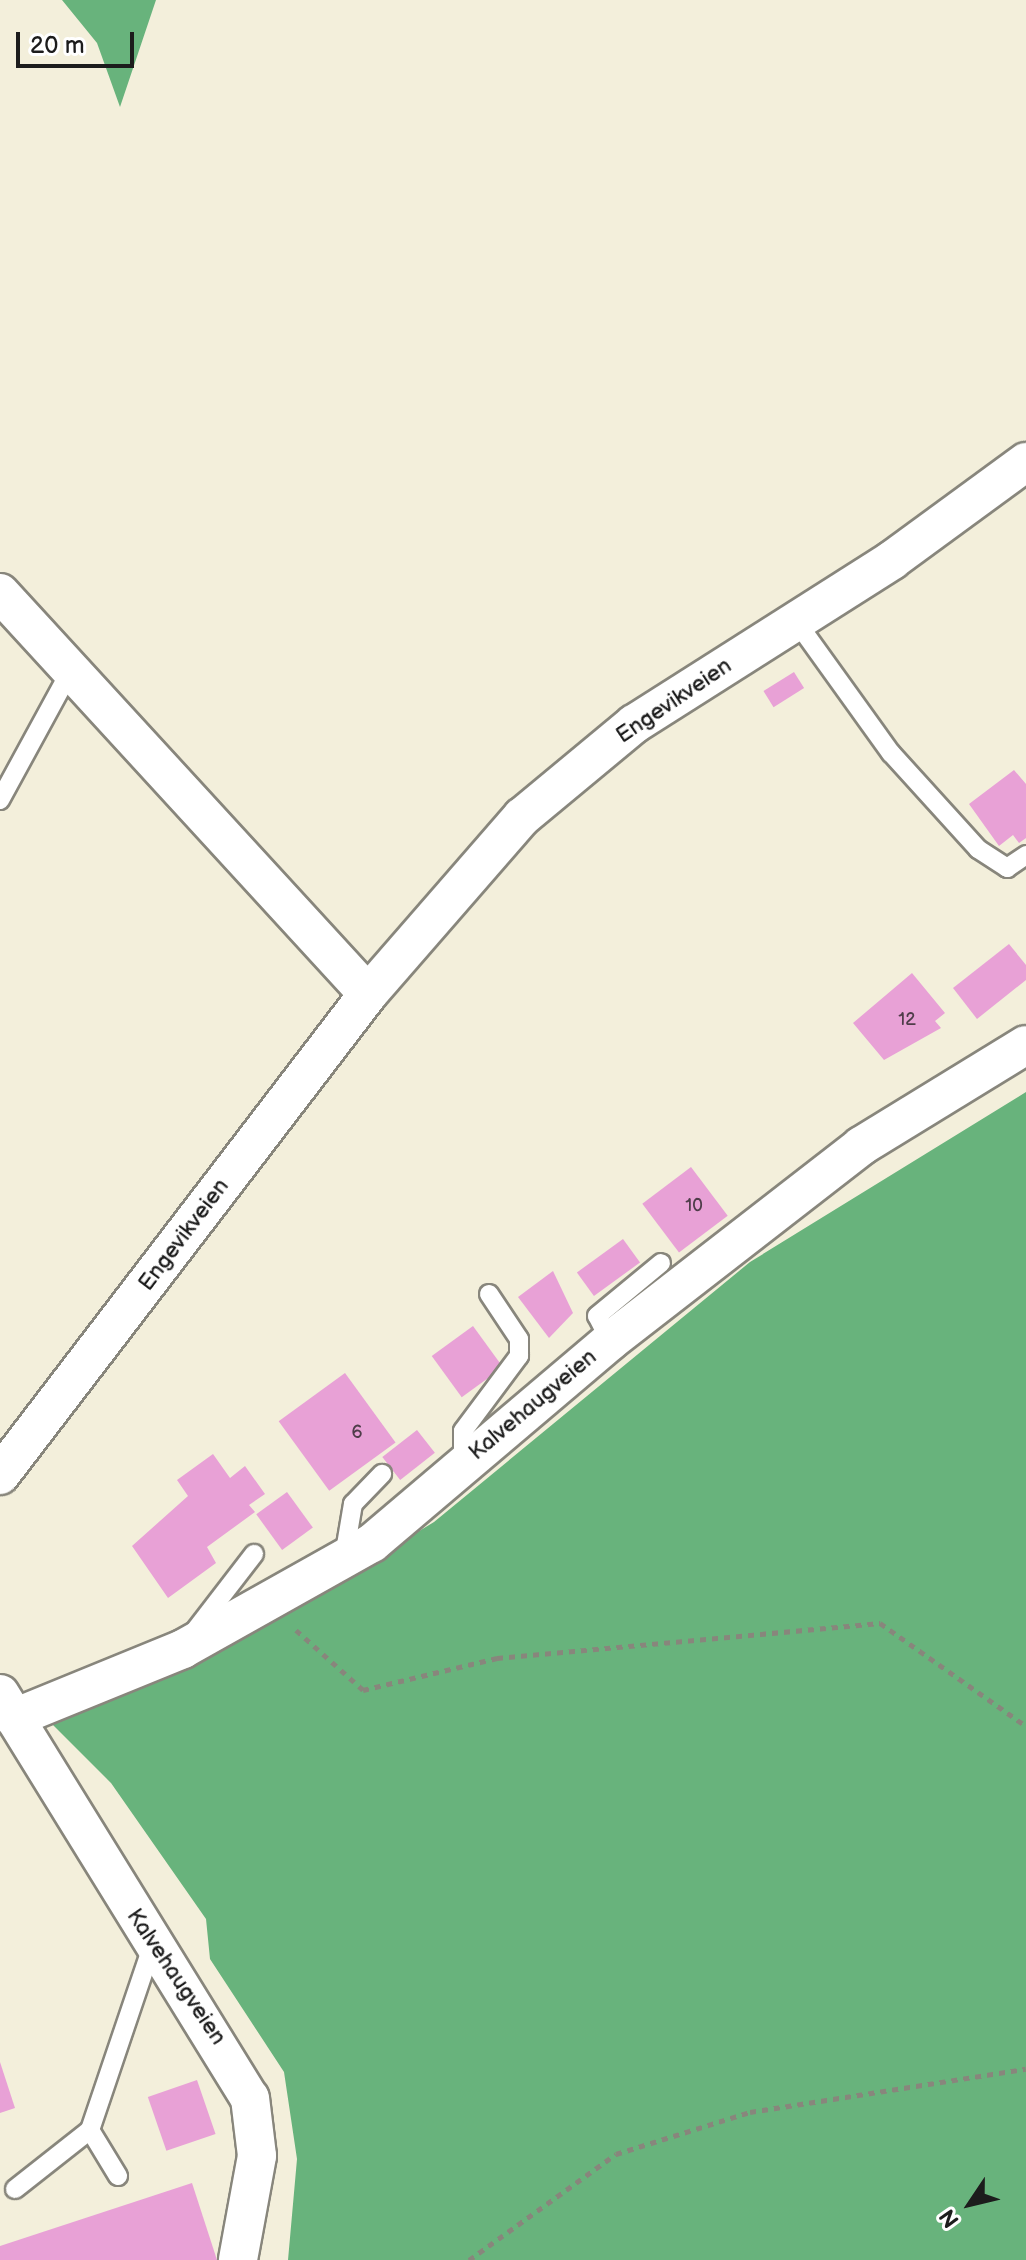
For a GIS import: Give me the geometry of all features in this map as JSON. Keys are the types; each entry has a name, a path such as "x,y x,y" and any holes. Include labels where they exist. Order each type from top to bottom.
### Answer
{"street":[{"name":"Engevikveien","path":"0,1475 368,994 522,817 634,724 796,621 1026,462"},
{"path":"0,593 73,666 368,994"},
{"name":"Kalvehaugveien","path":"238,2260 257,2156 250,2098 220,2038 153,1944 7,1706 183,1649 343,1560 610,1341 861,1146 1026,1045"}],"lane":[{"path":"796,621 891,753 978,849 1007,868 1026,855"},
{"path":"0,800 73,666"},
{"path":"610,1341 597,1316 661,1263"},
{"path":"463,1464 463,1431 519,1356 519,1339 489,1294"},
{"path":"343,1560 353,1504 382,1474"},
{"path":"183,1649 254,1554"},
{"path":"15,2189 90,2130 153,1944"},
{"path":"90,2130 118,2176"}],"path":[{"path":"267,1603 363,1690 497,1658 880,1623 1026,1726"},
{"path":"469,2260 616,2154 750,2112 1026,2069"}],"green space":[{"path":"62,0 156,0 120,107 97,43"},
{"path":"1026,1092 1026,2260 288,2260 297,2159 284,2072 210,1959 206,1919 111,1783 46,1718 258,1629 434,1522 750,1262"}],"building":[{"path":"794,672 804,688 774,707 763,691"},
{"path":"1014,770 1026,784 1026,838 1019,843 1013,835 999,846 969,804"},
{"path":"1009,944 1026,965 1026,980 977,1019 953,988"},
{"path":"912,973 945,1013 935,1021 941,1028 884,1060 853,1023"},
{"path":"691,1167 728,1216 679,1252 642,1204"},
{"path":"623,1239 640,1262 594,1296 577,1273"},
{"path":"553,1271 573,1313 549,1338 518,1297"},
{"path":"473,1326 503,1367 462,1397 432,1356"},
{"path":"345,1373 396,1443 329,1491 279,1421"},
{"path":"417,1430 435,1453 400,1480 382,1457"},
{"path":"213,1454 230,1478 245,1466 265,1494 249,1505 255,1512 207,1547 216,1563 168,1598 132,1546 188,1496 177,1480"},
{"path":"287,1492 313,1528 282,1550 256,1514"},
{"path":"0,2062 15,2108 0,2113"},
{"path":"197,2080 216,2134 166,2151 148,2097"},
{"path":"192,2183 217,2260 0,2260 0,2246"}]}
